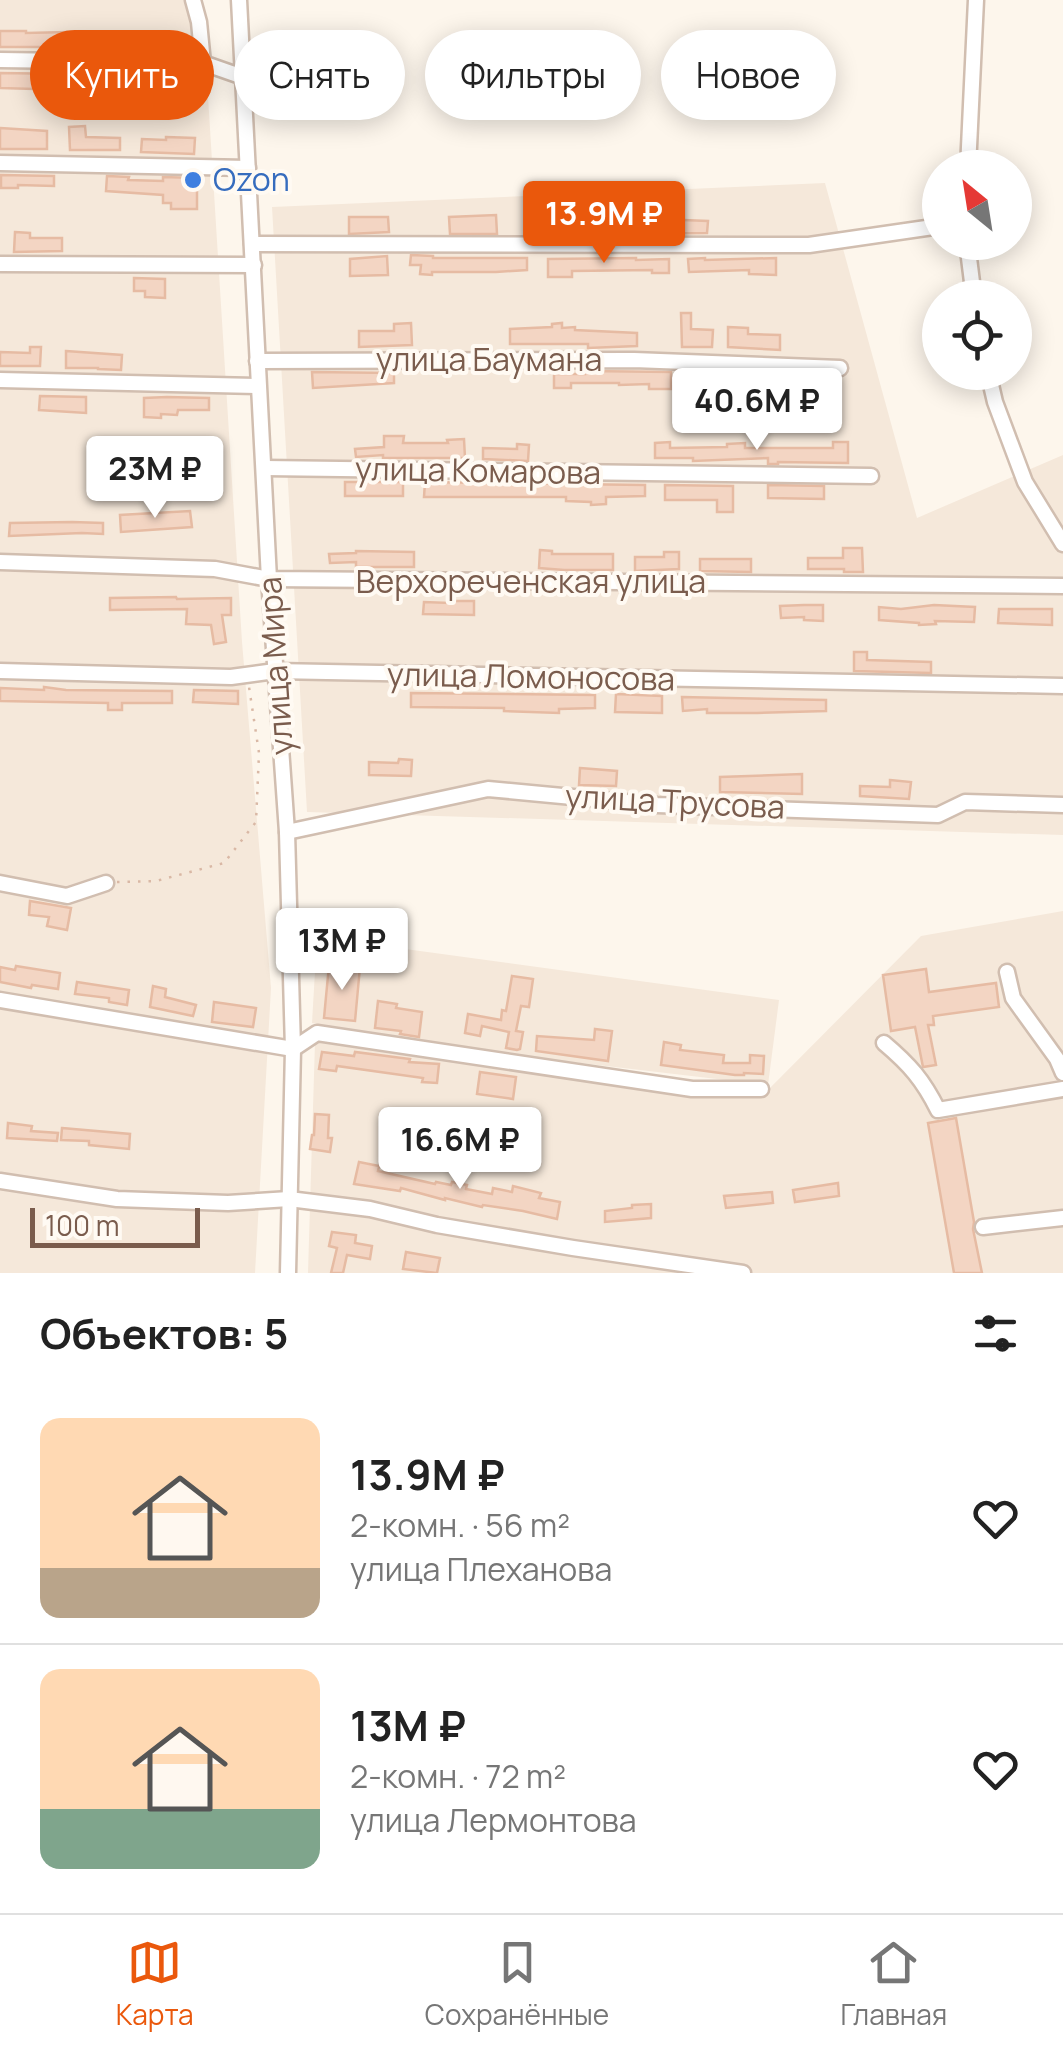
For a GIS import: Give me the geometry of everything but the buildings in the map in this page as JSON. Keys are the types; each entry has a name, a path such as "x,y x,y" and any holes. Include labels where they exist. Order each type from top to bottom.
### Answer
{"street":[{"path":"193,0 200,30"},
{"name":"улица Мира","path":"239,0 240,30"},
{"path":"969,150 976,0"},
{"path":"0,60 30,60"},
{"name":"улица Мира","path":"245,120 269,580 288,832 293,1049 288,1273"},
{"path":"0,163 248,168"},
{"path":"252,244 810,245 922,229"},
{"path":"0,264 254,264"},
{"name":"улица Баумана","path":"257,361 634,360 840,368"},
{"path":"0,380 258,386"},
{"path":"992,390 1025,482 1063,544"},
{"name":"улица Комарова","path":"264,468 871,476"},
{"name":"Верхореченская улица","path":"0,562 215,569 269,580 1063,586"},
{"name":"улица Ломоносова","path":"0,670 192,676 275,671 1063,686"},
{"name":"улица Трусова","path":"288,832 488,789 657,804 938,815 965,802 1063,805"},
{"path":"0,883 67,896 106,883"},
{"path":"1007,972 1013,998 1063,1073"},
{"path":"0,1000 293,1049 317,1033 692,1088 760,1090"},
{"path":"884,1043 924,1082 938,1110 1063,1089"},
{"path":"0,1181 117,1199 228,1203 289,1199 370,1209 436,1225 743,1273"},
{"path":"982,1226 1063,1218"}],"path":[{"path":"106,883 156,881 224,863 256,822 258,752 247,675"}],"shaded area":[{"path":"0,0 202,0 204,30 30,30 30,120 209,120 242,642 271,988 255,1273 0,1273"},
{"path":"825,183 917,518 1063,455 1063,835 307,812 272,207"},
{"path":"1063,911 1063,1273 308,1273 315,1042 695,1093 764,1094 921,936"},
{"path":"317,937 779,1000 768,1085 461,1049 312,1023"}],"place":[{"name":"Ozon","path":"193,180"}]}
